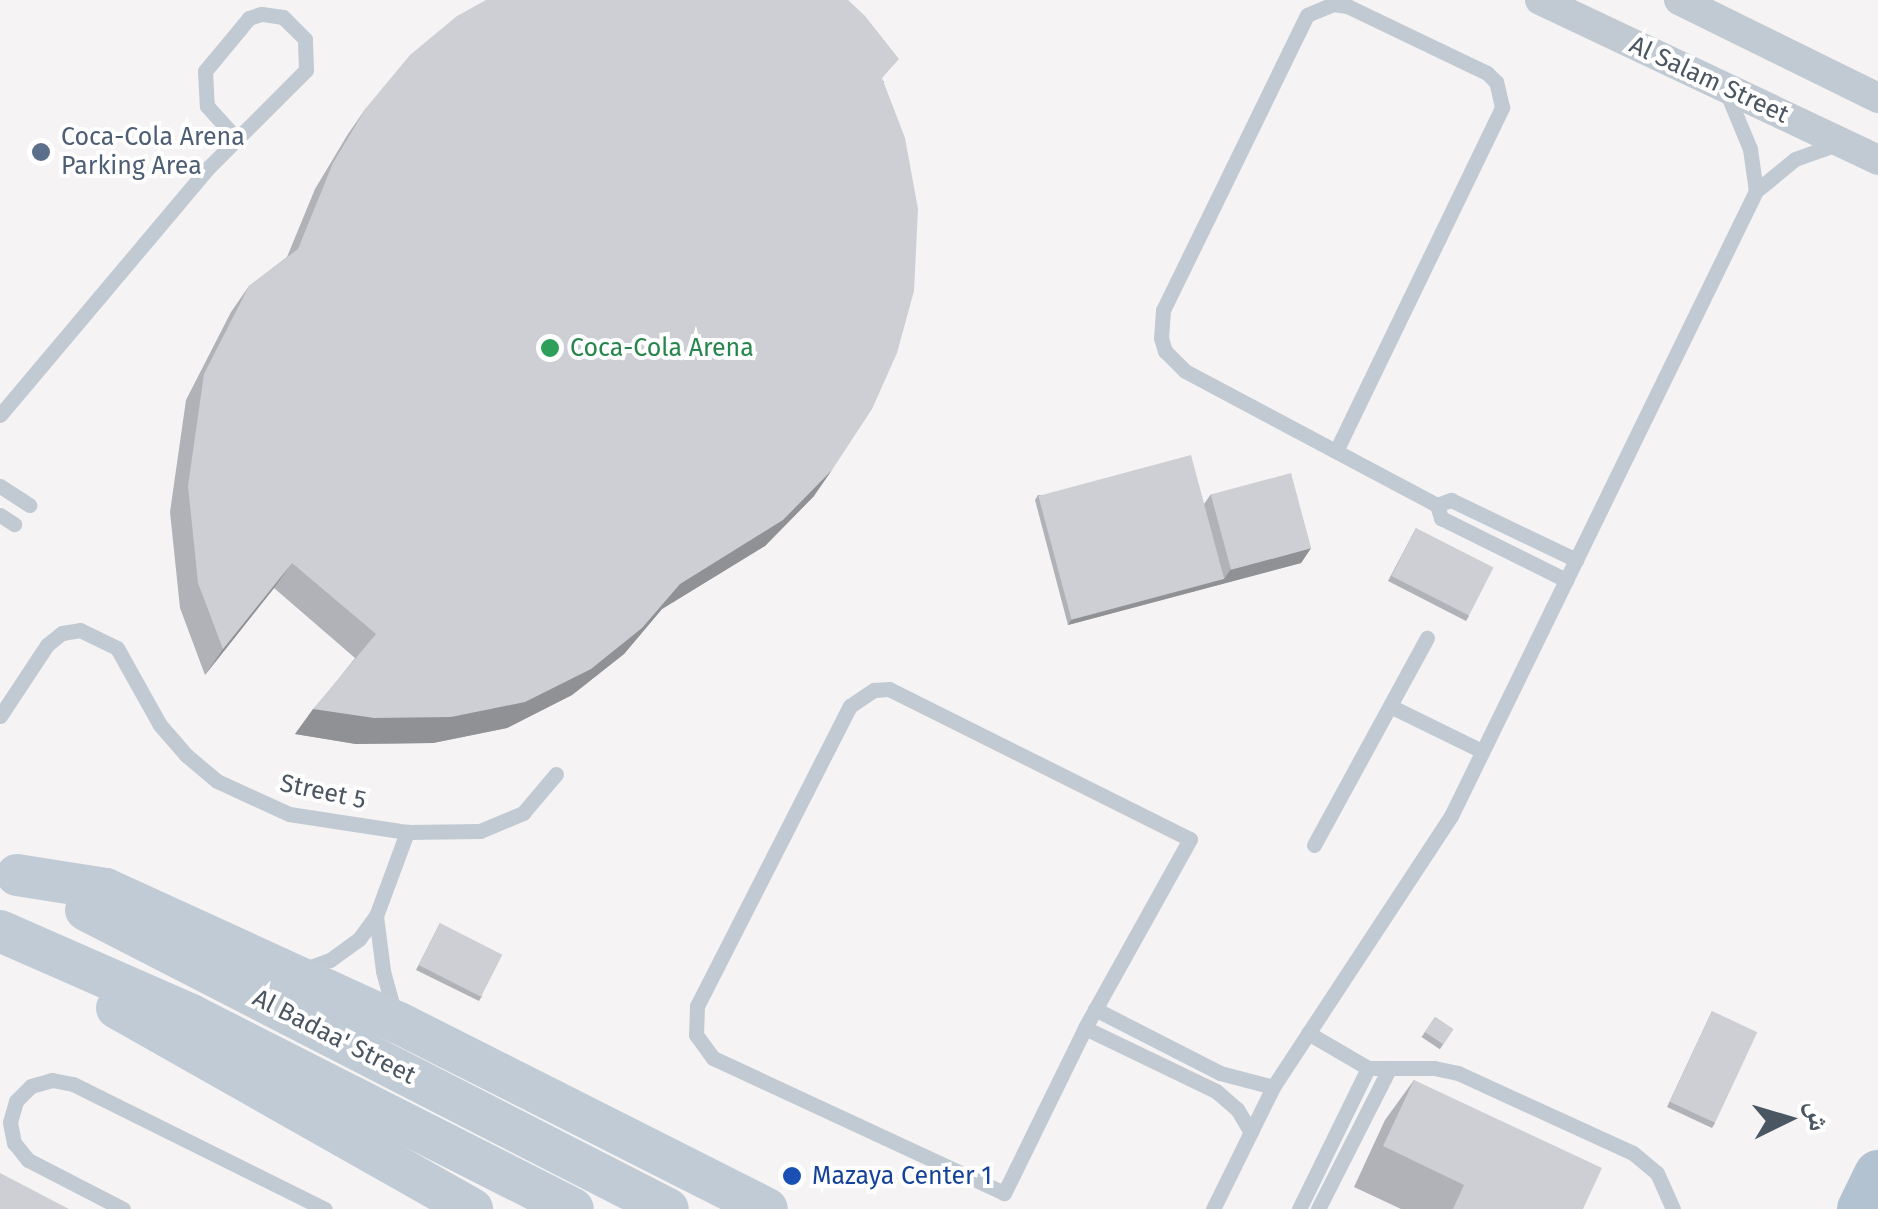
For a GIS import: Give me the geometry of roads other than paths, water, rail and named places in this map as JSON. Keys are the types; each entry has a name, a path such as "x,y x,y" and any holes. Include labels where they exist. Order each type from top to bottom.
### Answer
{"main road":[{"path":"9,870 106,889 398,1023 767,1209"},
{"name":"Al Badaa' Street","path":"9,870 668,1209"},
{"name":"Al Badaa' Street","path":"1,934 161,1000 573,1209"},
{"path":"45,953 112,1005 452,1204"},
{"path":"1861,1209 1878,1174"}],"street":[{"name":"Al Salam Street","path":"1540,0 1878,160"},
{"path":"1678,0 1878,98"}],"lane":[{"path":"1337,450 1502,108 1496,82 1487,73 1347,6 1333,4 1307,15 1163,310 1161,338 1174,362 1185,371 1437,504 1451,500 1576,560"},
{"path":"0,415 236,138 306,70 305,39 283,16 261,14 249,18 205,71 207,106 236,138"},
{"path":"1724,88 1744,128 1756,191"},
{"path":"1213,1209 1273,1087 1426,860 1756,191 1796,159 1843,142"},
{"path":"0,486 29,505"},
{"path":"1437,504 1441,518 1566,580"},
{"name":"Street 5","path":"0,716 47,645 62,633 80,630 98,635 116,648 134,671 160,724 217,781 289,814 407,832 462,834 498,826 524,813 556,774"},
{"path":"1314,845 1427,638"},
{"path":"874,690 889,690 1190,839 1085,1028 1004,1193 713,1058 696,1035 694,1020 850,706 874,690"},
{"path":"1390,706 1482,751"},
{"path":"288,972 310,969 348,949 376,916 407,832"},
{"path":"376,916 382,971 398,1023"},
{"path":"1095,1009 1220,1073 1273,1087"},
{"path":"1085,1028 1216,1091 1237,1109 1251,1132"},
{"path":"1308,1034 1368,1068 1434,1068 1458,1073 1633,1153 1657,1173 1673,1209"},
{"path":"1299,1209 1368,1068"},
{"path":"1318,1209 1388,1071"},
{"path":"123,1209 28,1160 14,1143 10,1122 16,1101 31,1086 52,1080 73,1084 325,1209"}],"place":[{"name":"Coca-Cola Arena Parking Area","path":"41,152"},
{"name":"Coca-Cola Arena","path":"550,348"},
{"name":"Mazaya Center 1","path":"792,1176"}]}
